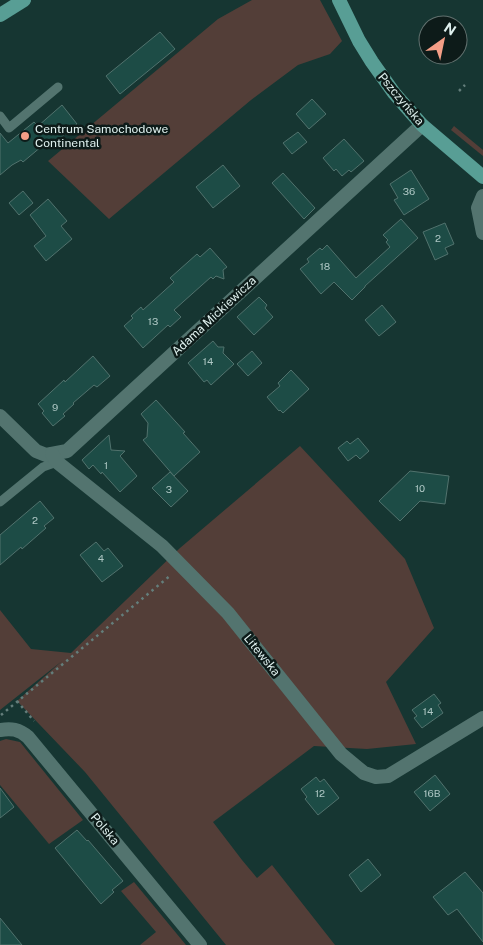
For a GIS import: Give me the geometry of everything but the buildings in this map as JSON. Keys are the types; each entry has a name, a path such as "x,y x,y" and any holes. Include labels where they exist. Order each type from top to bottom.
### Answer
{"main road":[{"path":"0,15 24,0"},
{"name":"Pszczyńska","path":"341,1 350,24 372,62 394,93 422,124 483,177"}],"street":[{"name":"Adama Mickiewicza","path":"55,458 67,451 422,124"},
{"path":"483,196 478,208 483,233"},
{"path":"0,416 36,451 55,458"},
{"name":"Litewska","path":"55,458 162,546 182,566 228,613 341,754 364,773 376,777 388,776 483,718"},
{"name":"Polska","path":"0,730 16,730 23,732 28,737 200,945"}],"lane":[{"path":"0,116 9,128 58,87"},
{"path":"0,502 55,458"}],"path":[{"path":"459,91 465,85"},
{"path":"0,716 182,566"}],"shaded area":[{"path":"252,0 320,0 342,41 330,54 298,65 251,100 109,219 48,161 218,19"},
{"path":"454,126 483,150 483,156 451,130"},
{"path":"300,446 405,559 434,628 386,682 416,744 367,749 314,746 213,822 257,878 272,865 335,945 226,945 85,772 17,701 62,661 0,710 0,610 31,649 71,653 180,548"},
{"path":"6,739 20,742 83,820 49,844 0,785 0,741"},
{"path":"134,882 186,945 140,945 156,932 121,891"}],"place":[{"name":"Centrum Samochodowe Continental","path":"25,136"}]}
